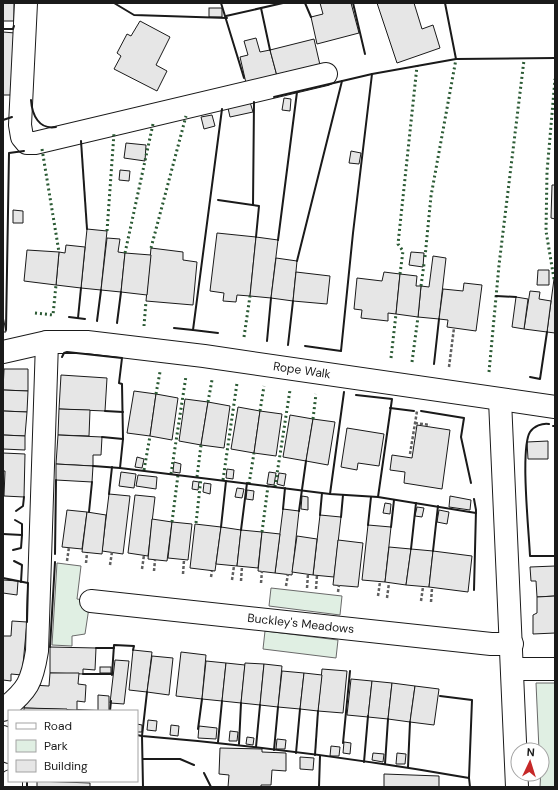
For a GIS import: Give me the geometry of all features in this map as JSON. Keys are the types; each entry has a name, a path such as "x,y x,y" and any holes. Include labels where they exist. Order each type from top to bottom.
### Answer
{"street":[{"path":"26,3 20,124 22,137 27,143 35,143 326,74"},
{"path":"3,710 24,691 33,674 37,651 48,342"},
{"name":"Rope Walk","path":"3,352 48,342 87,342 184,354 555,407"},
{"path":"500,400 515,742"},
{"name":"Buckley's Meadows","path":"91,601 483,643 512,644"},
{"path":"512,669 555,669"},
{"path":"3,737 8,750"}],"path":[{"path":"449,371 454,328"},
{"path":"410,454 418,407"},
{"path":"415,423 430,425"},
{"path":"67,561 69,547"},
{"path":"110,565 112,552"},
{"path":"86,563 88,553"},
{"path":"142,569 144,556"},
{"path":"154,571 155,560"},
{"path":"183,574 184,560"},
{"path":"232,580 234,566"},
{"path":"240,581 242,566"},
{"path":"211,577 212,571"},
{"path":"260,583 262,571"},
{"path":"286,586 288,574"},
{"path":"307,588 308,574"},
{"path":"316,589 317,575"},
{"path":"378,596 380,582"},
{"path":"387,598 389,583"},
{"path":"338,592 339,585"},
{"path":"421,601 423,587"},
{"path":"430,602 432,588"}],"green space":[{"path":"57,563 81,566 77,599 90,601 85,634 72,636 72,646 52,645"},
{"path":"271,588 342,596 340,615 269,606"},
{"path":"265,631 338,640 336,658 263,649"},
{"path":"536,683 555,683 555,787 540,787 540,782 550,782 550,742 539,742"}],"building":[{"path":"3,3 14,3 14,21 3,21"},
{"path":"320,3 351,3 359,33 317,44 311,17 323,14"},
{"path":"377,3 414,3 422,29 433,25 440,48 397,63"},
{"path":"209,8 222,8 222,17 209,17"},
{"path":"140,21 170,37 156,65 167,71 157,91 114,69 121,56 117,53 127,34 131,36"},
{"path":"3,32 15,33 13,95 3,95"},
{"path":"256,38 260,52 270,50 277,76 246,83 240,57 248,55 244,41"},
{"path":"314,39 320,65 277,76 270,50"},
{"path":"284,98 291,99 290,111 282,110"},
{"path":"250,102 253,112 230,117 228,108"},
{"path":"212,115 215,126 204,129 201,117"},
{"path":"126,143 146,145 145,161 124,158"},
{"path":"351,151 361,153 359,164 349,163"},
{"path":"120,170 130,171 129,181 119,180"},
{"path":"552,185 555,185 555,219 551,218"},
{"path":"13,210 23,211 23,223 13,223"},
{"path":"87,229 107,231 101,290 81,288"},
{"path":"217,233 256,237 250,296 237,295 236,302 223,301 224,293 210,291"},
{"path":"256,237 278,240 271,298 250,296"},
{"path":"107,238 120,239 118,252 125,253 121,292 101,290"},
{"path":"66,245 85,247 81,288 56,285 59,252 65,253"},
{"path":"151,248 183,252 183,260 197,262 193,305 146,301"},
{"path":"27,250 59,252 56,285 24,281"},
{"path":"411,252 424,253 423,267 409,265"},
{"path":"125,253 151,255 147,295 121,292"},
{"path":"433,256 446,258 439,319 418,317 421,286 429,287"},
{"path":"276,258 297,261 293,301 271,298"},
{"path":"538,270 549,270 549,285 537,285"},
{"path":"296,272 330,276 327,304 293,301"},
{"path":"384,272 400,274 396,314 388,313 388,321 361,318 362,310 354,309 357,278 382,281"},
{"path":"400,274 417,276 416,286 421,286 418,317 396,314"},
{"path":"554,279 555,280 555,333 547,332"},
{"path":"464,283 482,285 476,331 447,327 448,320 439,319 443,289 463,291"},
{"path":"530,291 540,292 539,299 551,301 547,332 524,329"},
{"path":"516,297 528,299 524,329 512,327"},
{"path":"3,316 6,332 3,332"},
{"path":"4,369 28,369 28,391 3,390"},
{"path":"61,375 107,378 105,411 59,409"},
{"path":"3,390 28,391 27,412 3,411"},
{"path":"134,391 156,394 150,436 127,433"},
{"path":"156,394 178,398 172,440 150,436"},
{"path":"185,399 208,402 201,445 179,441"},
{"path":"208,402 230,406 224,448 201,445"},
{"path":"238,407 260,411 254,453 231,449"},
{"path":"59,409 90,410 89,436 58,435"},
{"path":"3,411 27,412 25,436 3,435"},
{"path":"260,411 282,414 276,456 254,453"},
{"path":"290,415 313,419 306,461 283,457"},
{"path":"313,419 335,422 328,465 306,461"},
{"path":"417,425 450,430 442,489 404,483 405,472 390,470 392,455 412,458"},
{"path":"347,428 384,434 379,466 358,463 357,470 341,467"},
{"path":"3,435 25,436 25,450 3,449"},
{"path":"58,435 102,437 101,455 93,455 93,466 56,464"},
{"path":"548,441 548,459 528,459 527,442"},
{"path":"3,453 25,454 24,497 4,496 5,471 3,471"},
{"path":"137,457 144,459 142,468 135,467"},
{"path":"174,462 181,464 180,473 173,472"},
{"path":"56,464 93,466 92,482 56,480"},
{"path":"227,469 234,470 233,479 226,478"},
{"path":"121,472 136,474 134,488 119,486"},
{"path":"269,472 276,473 274,485 267,484"},
{"path":"279,473 286,474 284,486 277,484"},
{"path":"138,475 157,477 156,489 136,486"},
{"path":"193,481 199,482 198,490 192,489"},
{"path":"204,483 211,484 210,494 203,492"},
{"path":"237,488 244,489 242,498 235,497"},
{"path":"247,490 254,491 253,500 246,499"},
{"path":"109,494 130,496 123,554 102,551"},
{"path":"135,495 155,497 148,556 128,553"},
{"path":"302,496 308,497 308,510 301,509"},
{"path":"450,496 471,500 470,510 449,507"},
{"path":"385,503 391,504 390,514 383,513"},
{"path":"417,507 424,508 422,517 415,516"},
{"path":"283,509 299,511 292,575 275,573"},
{"path":"67,510 87,512 82,549 62,547"},
{"path":"439,510 449,512 447,524 437,522"},
{"path":"87,512 106,515 102,554 82,552"},
{"path":"320,515 341,517 334,577 313,575"},
{"path":"152,519 172,522 167,561 148,559"},
{"path":"172,522 192,524 188,560 168,558"},
{"path":"195,524 221,527 215,571 190,568"},
{"path":"368,525 391,527 385,582 362,580"},
{"path":"221,527 241,530 237,566 216,564"},
{"path":"241,530 262,532 258,568 237,566"},
{"path":"262,532 280,534 275,573 258,571"},
{"path":"297,536 317,539 313,575 292,572"},
{"path":"338,540 363,543 358,587 333,585"},
{"path":"389,547 411,549 406,585 385,582"},
{"path":"411,549 433,551 429,587 406,585"},
{"path":"433,551 472,556 468,592 429,587"},
{"path":"555,566 555,596 537,597 536,581 531,581 530,567"},
{"path":"3,580 18,581 17,595 3,593"},
{"path":"555,596 555,633 533,634 533,615 537,613 537,597"},
{"path":"12,621 27,622 22,675 11,674 11,681 3,680 3,636 11,636"},
{"path":"50,647 96,648 95,670 83,669 83,674 50,673"},
{"path":"133,650 152,652 147,692 129,690"},
{"path":"181,652 206,655 202,699 176,696"},
{"path":"152,656 173,658 169,695 147,692"},
{"path":"115,660 129,661 124,704 110,703"},
{"path":"206,661 226,663 222,701 202,699"},
{"path":"226,663 245,665 241,703 222,701"},
{"path":"245,663 264,664 260,705 241,703"},
{"path":"264,664 282,666 278,707 260,705"},
{"path":"100,667 111,667 111,673 100,673"},
{"path":"322,669 347,671 343,713 318,711"},
{"path":"282,671 304,673 300,709 278,707"},
{"path":"50,673 79,673 78,684 86,685 85,702 77,701 77,710 24,708 32,685 49,686"},
{"path":"304,673 322,675 318,711 300,709"},
{"path":"351,679 372,681 368,717 347,715"},
{"path":"372,681 392,683 388,719 368,717"},
{"path":"392,683 415,686 410,722 388,719"},
{"path":"415,686 439,689 434,725 410,722"},
{"path":"98,695 109,696 109,710 98,710"},
{"path":"24,708 67,709 67,710 24,710"},
{"path":"148,720 157,721 156,731 147,730"},
{"path":"138,724 142,725 142,732 138,732"},
{"path":"171,725 179,726 178,736 170,735"},
{"path":"199,726 217,728 216,739 198,738"},
{"path":"230,731 238,732 237,741 229,741"},
{"path":"247,737 254,738 253,745 246,744"},
{"path":"277,739 286,740 285,749 276,749"},
{"path":"344,742 351,743 350,754 343,753"},
{"path":"331,746 340,747 339,756 330,756"},
{"path":"220,748 262,749 262,752 286,753 286,771 272,770 271,785 261,785 261,787 228,787 229,775 219,774"},
{"path":"373,753 384,754 383,762 372,760"},
{"path":"397,753 406,754 405,764 396,764"},
{"path":"300,757 314,758 313,770 300,769"},
{"path":"384,774 439,776 439,787 384,787"},
{"path":"37,782 90,783 90,787 37,787"}],"hedge":[{"path":"425,257 431,196 456,59"},
{"path":"489,372 499,265 524,60"},
{"path":"400,274 403,251 398,244 417,66"},
{"path":"554,279 546,231 547,172 555,79"},
{"path":"151,248 186,116"},
{"path":"125,253 153,124"},
{"path":"107,231 114,133"},
{"path":"42,149 59,252"},
{"path":"421,286 424,264"},
{"path":"35,313 53,315 56,285"},
{"path":"244,337 250,296"},
{"path":"144,326 146,301"},
{"path":"391,358 396,314"},
{"path":"412,362 418,317"},
{"path":"156,394 160,372"},
{"path":"171,474 186,376"},
{"path":"208,402 212,380"},
{"path":"223,480 237,383"},
{"path":"260,411 264,386"},
{"path":"275,487 290,390"},
{"path":"313,419 316,394"},
{"path":"144,470 150,436"},
{"path":"197,477 201,445"},
{"path":"249,484 254,453"},
{"path":"172,522 178,475"},
{"path":"196,523 201,478"},
{"path":"262,532 268,486"}],"wall":[{"path":"114,3 134,15 227,18"},
{"path":"221,3 244,78"},
{"path":"226,16 283,3"},
{"path":"305,3 311,17"},
{"path":"353,3 365,54"},
{"path":"274,97 372,74 456,59 445,3"},
{"path":"261,8 270,50"},
{"path":"3,29 13,29 14,26"},
{"path":"456,59 555,58"},
{"path":"305,346 341,351 372,74"},
{"path":"297,261 342,81"},
{"path":"278,240 297,92"},
{"path":"31,100 35,116 41,124 56,127"},
{"path":"253,205 254,102"},
{"path":"218,333 193,330 222,109"},
{"path":"3,120 12,117"},
{"path":"81,141 87,229"},
{"path":"6,330 9,153 24,151"},
{"path":"218,200 259,206 256,237"},
{"path":"78,318 81,288"},
{"path":"97,321 101,290"},
{"path":"117,323 121,292"},
{"path":"496,296 516,297"},
{"path":"267,341 271,298"},
{"path":"288,345 293,301"},
{"path":"69,317 85,319"},
{"path":"434,364 439,319"},
{"path":"174,328 193,330"},
{"path":"530,377 540,379 547,332"},
{"path":"62,357 64,353 67,352 122,358 119,383 122,384 123,439 120,468"},
{"path":"330,494 344,392"},
{"path":"356,395 392,399 378,497 476,513"},
{"path":"390,408 414,411"},
{"path":"105,411 123,412"},
{"path":"421,411 464,418 461,437 471,483"},
{"path":"549,424 538,425 530,432 527,441 525,472 530,556 555,556"},
{"path":"102,437 123,439"},
{"path":"299,511 306,461"},
{"path":"93,466 330,494 378,497"},
{"path":"109,494 112,467"},
{"path":"55,554 56,480"},
{"path":"221,527 226,481"},
{"path":"89,512 92,482"},
{"path":"241,530 247,483"},
{"path":"283,509 285,488"},
{"path":"320,515 322,493"},
{"path":"341,517 343,495"},
{"path":"16,511 23,506 24,497"},
{"path":"368,525 371,497"},
{"path":"474,499 476,510 474,590"},
{"path":"391,527 394,500"},
{"path":"411,549 416,503"},
{"path":"433,551 438,506"},
{"path":"15,520 22,524 22,535"},
{"path":"3,534 22,535 21,548 13,550"},
{"path":"14,561 22,565 21,582"},
{"path":"50,647 55,562"},
{"path":"3,578 28,583 27,622"},
{"path":"112,675 114,645 134,646 133,650"},
{"path":"96,648 114,648"},
{"path":"343,743 350,671"},
{"path":"83,674 112,674"},
{"path":"147,692 142,736 306,753 469,778 472,700 440,696"},
{"path":"198,729 202,699"},
{"path":"110,710 111,701"},
{"path":"218,742 222,701"},
{"path":"239,744 241,703"},
{"path":"256,747 260,705"},
{"path":"274,750 278,707"},
{"path":"296,753 300,709"},
{"path":"315,755 318,711"},
{"path":"364,762 368,716"},
{"path":"385,764 388,719"},
{"path":"408,767 410,722"},
{"path":"138,735 142,736 143,787"},
{"path":"319,787 320,756"},
{"path":"143,759 180,759 194,765"},
{"path":"204,773 211,787"},
{"path":"469,778 470,787"},
{"path":"27,782 27,787"}]}
